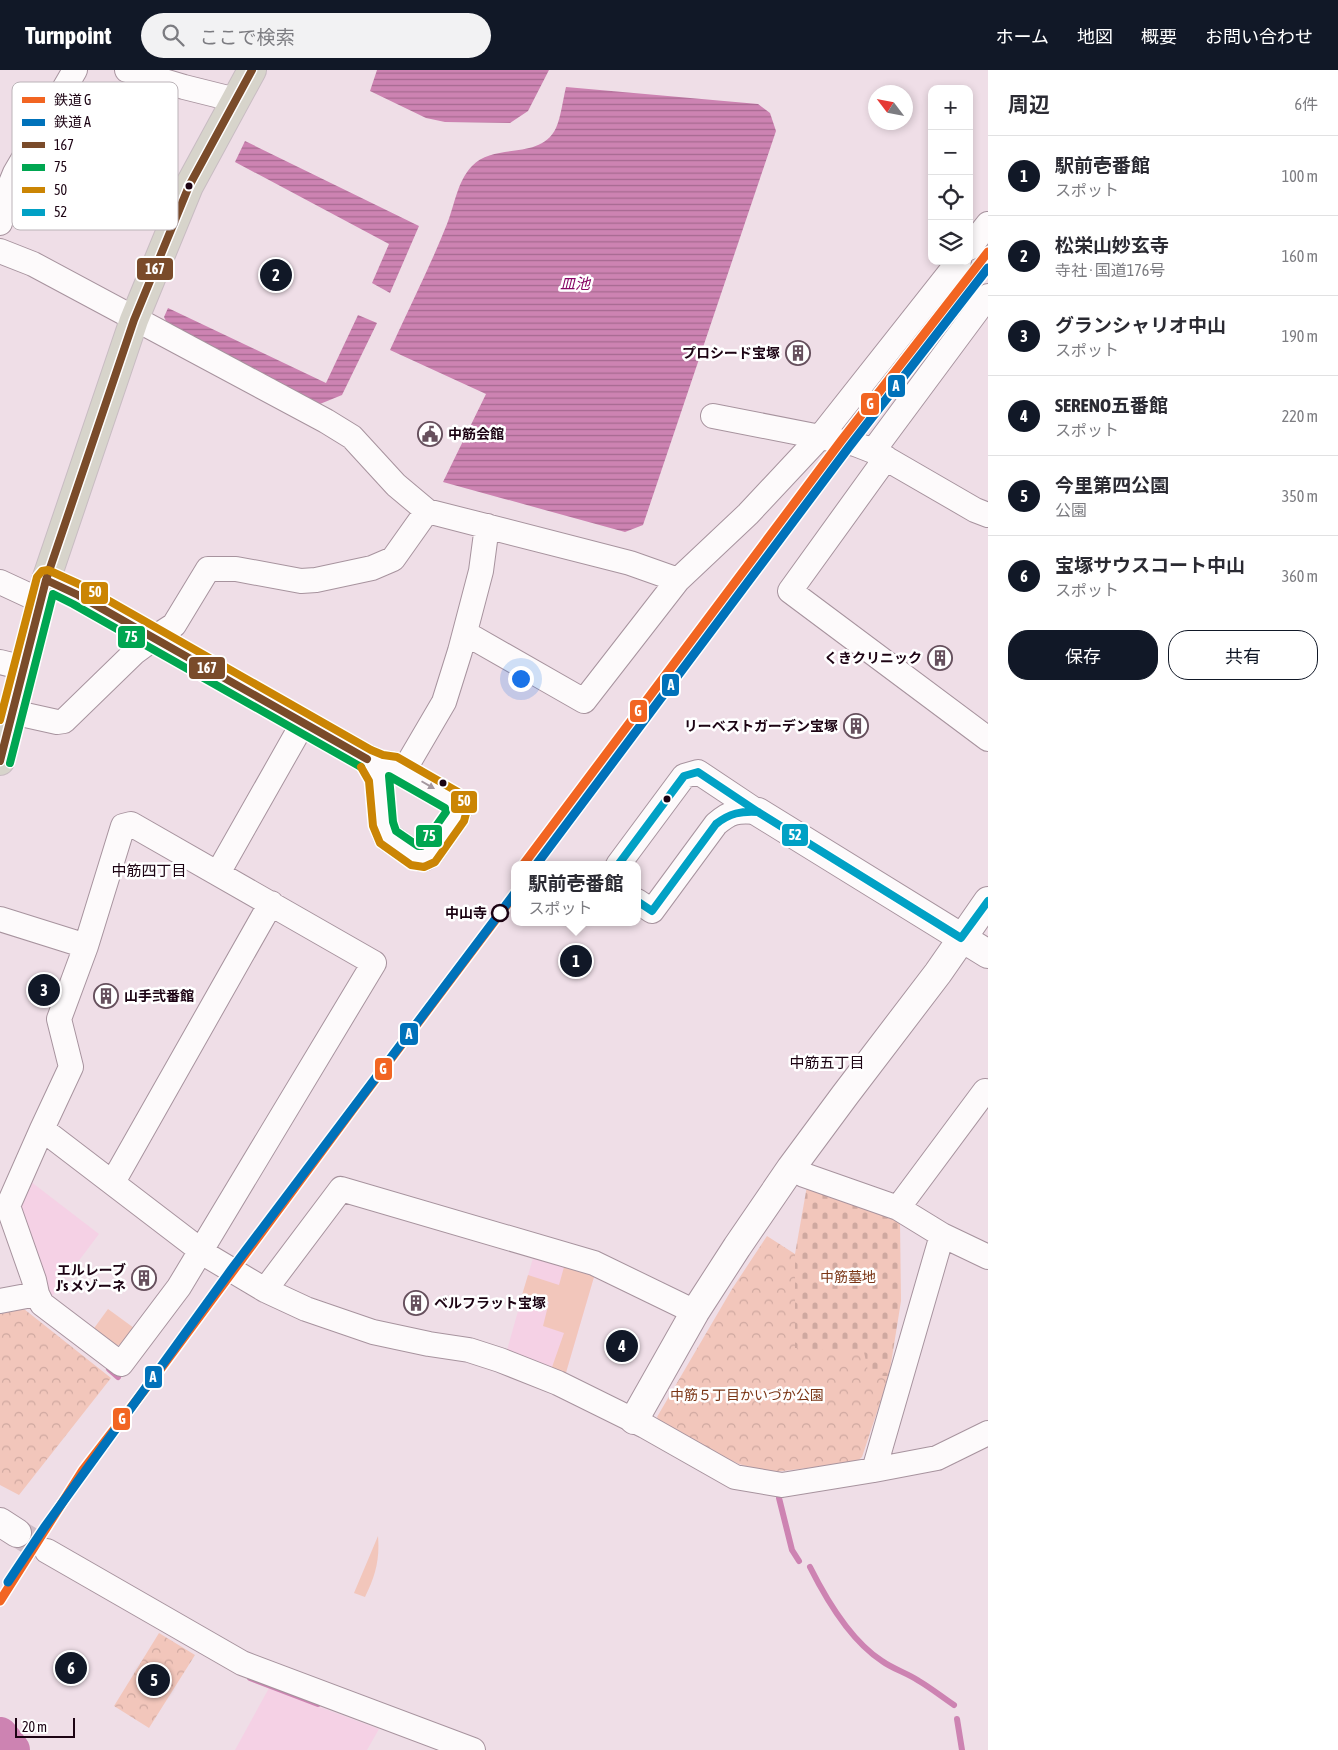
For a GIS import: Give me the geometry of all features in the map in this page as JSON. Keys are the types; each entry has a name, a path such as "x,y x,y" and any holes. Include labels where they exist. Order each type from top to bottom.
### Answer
{"highway":[{"path":"178,213 189,186 252,70"},
{"path":"0,761 12,712 12,665 44,590 134,320 171,230"}],"street":[{"path":"67,82 75,70"},
{"path":"127,70 167,82"},
{"path":"178,85 236,100"},
{"path":"0,223 8,190 8,168"},
{"path":"973,243 988,224"},
{"path":"0,251 32,264 326,421 352,438 396,485 427,510 630,563 678,580"},
{"path":"465,633 584,701 678,580 748,514 820,437 956,265"},
{"path":"987,735 790,591 879,455 988,296"},
{"path":"713,416 854,444 879,455 975,510 988,515"},
{"path":"12,712 56,722 64,721 136,652 174,625 208,569 236,569 301,581 316,580 372,568 393,559 427,510"},
{"path":"403,772 444,702 481,571 488,526"},
{"path":"0,582 78,595 367,759 381,765 393,766 453,801 457,811 455,817 432,850 423,856 414,855 388,837 383,824 379,778 367,759"},
{"path":"218,873 303,723"},
{"path":"621,861 684,776 698,772 758,812 988,954"},
{"path":"641,904 652,911 716,824 726,815 737,811 758,812"},
{"path":"131,824 218,873 374,963 179,1287 121,1364 42,1304 8,1206 70,1067 59,1019 86,946 123,826 131,824"},
{"path":"634,1420 695,1312 736,1247 791,1168 938,972 988,901"},
{"path":"113,1182 270,904"},
{"path":"0,919 86,946"},
{"path":"898,1208 985,1091 988,1093"},
{"path":"42,1129 208,1256 265,1290 306,1310 373,1332 469,1350 558,1383 634,1420 735,1477 782,1485 874,1470 937,1458 988,1434"},
{"path":"791,1168 804,1175 898,1208 942,1235 988,1257"},
{"path":"265,1290 341,1189 594,1263 695,1312"},
{"path":"874,1470 942,1235"},
{"path":"0,1301 37,1294"},
{"path":"47,1551 242,1663 473,1750"}],"shaded area":[{"path":"30,1181 99,1234 50,1299 20,1209"},
{"path":"533,1258 594,1277 565,1376 507,1350"},
{"path":"269,1688 379,1729 367,1750 235,1750"}],"green space":[{"name":"中筋墓地","path":"807,1186 900,1220 901,1301 889,1376 869,1376 795,1348 795,1254"},
{"name":"中筋５丁目かいづか公園","path":"767,1236 795,1254 795,1348 864,1352 869,1376 889,1376 862,1457 856,1462 775,1472 757,1469 739,1464 704,1448 660,1422 657,1417 732,1289"},
{"path":"564,1267 594,1277 565,1376 551,1370 564,1333 543,1326 549,1302 522,1295 528,1275 559,1285"},
{"path":"24,1309 111,1378 19,1495 0,1485 0,1314"},
{"path":"108,1309 134,1328 122,1344 114,1346 92,1331"},
{"path":"378,1536 376,1568 365,1597 354,1593"},
{"path":"159,1633 195,1655 149,1728 114,1706"}],"water":[{"path":"377,70 549,70 528,111 510,123 445,122 426,118 370,91"},
{"name":"皿池","path":"566,87 758,104 770,113 776,131 643,525 625,532 443,482 486,394 390,350 434,256 467,172 482,159 528,148 549,138 558,124"},
{"path":"245,141 419,226 390,293 372,283 389,244 235,162"},
{"path":"168,308 326,383 358,315 377,323 342,395 315,406 168,325 164,317"}],"waterway":[{"path":"109,1369 118,1377"},
{"path":"779,1498 792,1550 799,1561"},
{"path":"810,1567 840,1618 871,1653 914,1678 954,1705"},
{"path":"250,1678 318,1704"},
{"path":"957,1719 962,1750"},
{"path":"0,1735 12,1750"}],"tunnel":[{"path":"17,1533 47,1551"}],"rail line":[{"name":"G","path":"526,861 841,441 988,252"},
{"name":"A","path":"539,861 849,447 988,268"},
{"name":"A","path":"8,1582 44,1528 231,1270 511,898"},
{"name":"G","path":"0,1601 83,1470 511,899"}],"transit line":[{"name":"167","path":"178,213 189,186 252,70"},
{"name":"167","path":"0,761 46,580 134,320 171,230"},
{"name":"50","path":"0,720 37,577 42,571 48,570 83,586 371,750 383,755 397,757 458,792 462,796 467,810 464,821 435,862 424,867 411,865 380,843 373,826 369,781 361,767"},
{"name":"167","path":"46,580 78,595 367,759"},
{"name":"75","path":"10,763 53,594 361,767"},
{"name":"52","path":"621,861 684,776 698,772 758,812 961,938 988,901"},
{"name":"75","path":"389,776 445,808 446,812 422,846 418,846 396,831 393,822 389,776"},
{"name":"52","path":"641,904 652,911 716,824 726,817 736,814 758,812"}],"place":[{"name":"松栄山妙玄寺","path":"276,275"},
{"name":"プロシード宝塚","path":"798,353"},
{"name":"中筋会館","path":"430,434"},
{"name":"くきクリニック","path":"940,658"},
{"name":"リーベストガーデン宝塚","path":"856,726"},
{"name":"中山寺","path":"500,913"},
{"name":"駅前壱番館","path":"576,961"},
{"name":"グランシャリオ中山","path":"44,990"},
{"name":"山手弐番館","path":"106,996"},
{"name":"エルレーブ J's メゾーネ","path":"144,1278"},
{"name":"ベルフラット宝塚","path":"416,1303"},
{"name":"SERENO五番館","path":"622,1346"},
{"name":"宝塚サウスコート中山","path":"71,1668"},
{"name":"今里第四公園","path":"154,1680"}],"district":[{"name":"中筋四丁目","path":"149,871"},
{"name":"中筋五丁目","path":"827,1063"}]}
